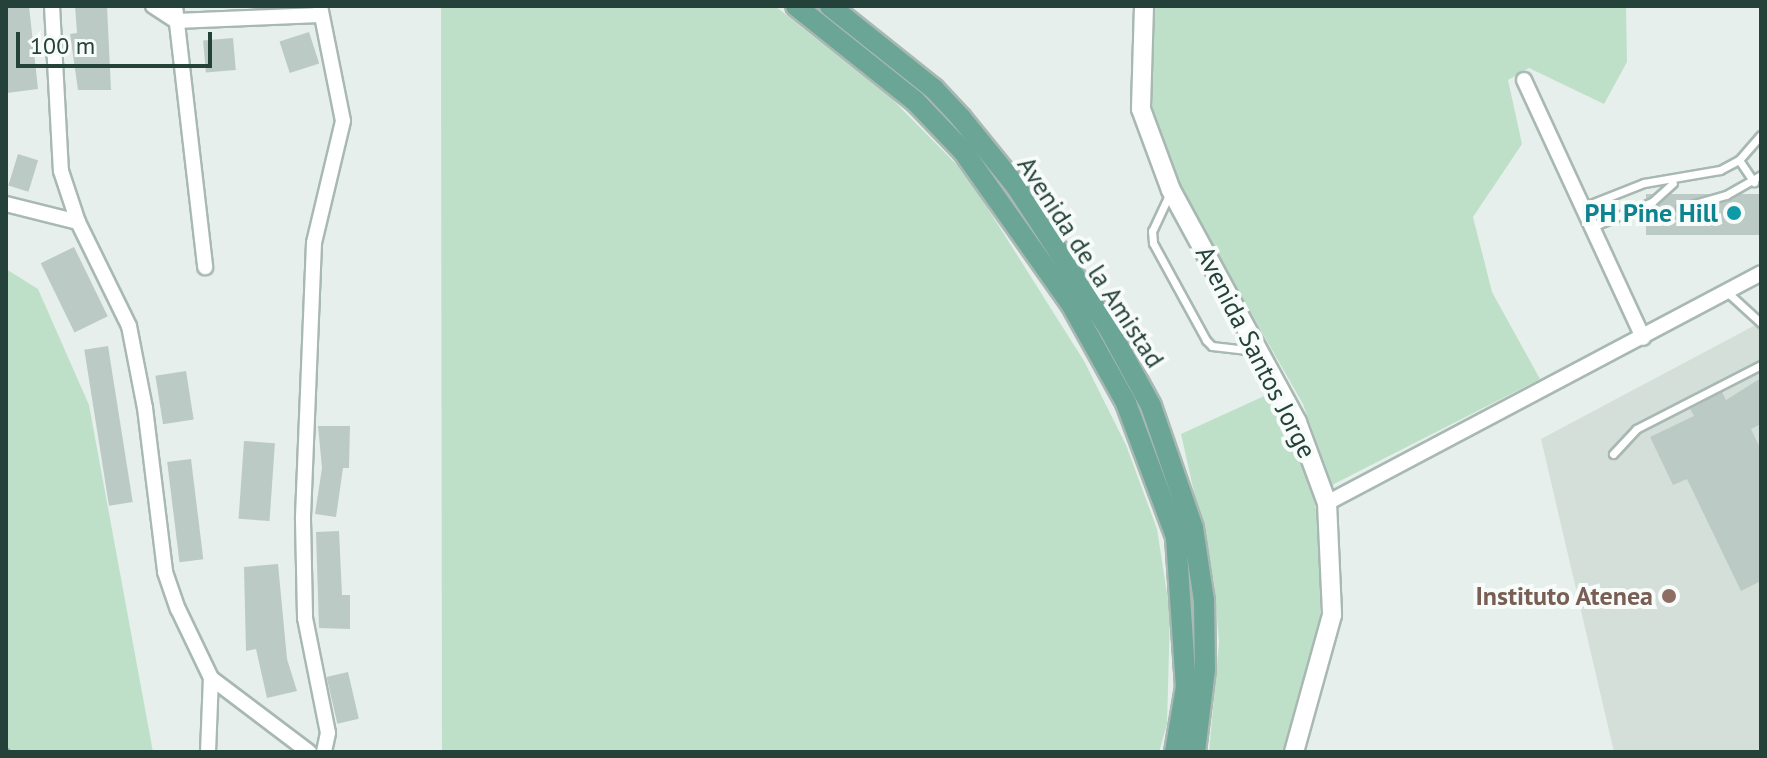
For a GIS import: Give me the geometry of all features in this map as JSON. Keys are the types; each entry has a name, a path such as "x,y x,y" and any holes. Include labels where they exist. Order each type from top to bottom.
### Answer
{"main road":[{"name":"Avenida de la Amistad","path":"796,6 915,101 963,151 1071,304 1126,403 1176,537 1186,687 1175,752"},
{"name":"Avenida de la Amistad","path":"830,6 934,89 1016,186 1075,276 1151,406 1193,528 1204,601 1205,669 1195,752"},
{"name":"Avenida Santos Jorge","path":"1144,6 1141,109 1171,190 1297,422 1327,503 1332,615 1294,752"}],"street":[{"path":"52,6 61,171 78,222 129,326 145,408 165,572 211,678 208,752"},
{"path":"153,6 176,14 320,11 337,69 343,121 314,243 303,520 305,618 328,733 324,752"},
{"path":"176,14 205,267"},
{"path":"1524,80 1643,338"},
{"path":"6,204 78,222"},
{"path":"1327,503 1761,273"},
{"path":"211,678 309,752"}],"lane":[{"path":"1583,207 1644,183 1675,182 1739,160 1761,135"},
{"path":"1739,160 1754,182"},
{"path":"1680,208 1754,182 1761,175"},
{"path":"1592,227 1652,202 1675,182"},
{"path":"1171,190 1152,231 1153,243 1206,340 1212,346 1259,351"},
{"path":"1727,291 1761,323"},
{"path":"1613,454 1636,429 1761,365"}],"path":[{"path":"6,748 14,752"}],"shaded area":[{"name":"Instituto Atenea","path":"1761,322 1761,752 1614,752 1541,439"}],"green space":[{"path":"441,6 775,6 892,99 966,174 1084,361 1126,445 1157,529 1170,613 1167,724 1159,752 442,752"},
{"path":"1150,6 1626,6 1627,62 1604,104 1529,68 1508,80 1522,144 1473,217 1492,292 1540,379 1332,485 1303,404 1178,185 1150,104"},
{"path":"6,269 38,289 89,405 153,752 6,752"},
{"path":"1273,392 1308,470 1323,543 1319,645 1287,752 1209,752 1219,642 1214,582 1181,434"}],"building":[{"path":"6,6 29,6 38,89 7,93"},
{"path":"75,6 107,6 111,90 78,90 70,34 77,33"},
{"path":"309,32 319,63 290,73 280,42"},
{"path":"233,38 236,70 206,72 203,41"},
{"path":"18,154 38,160 28,192 8,186"},
{"path":"1646,194 1761,194 1761,235 1646,235"},
{"path":"74,247 108,316 74,332 41,263"},
{"path":"108,346 133,502 109,506 84,350"},
{"path":"186,371 194,419 163,424 155,376"},
{"path":"1761,378 1761,424 1751,429 1761,450 1761,581 1741,591 1687,479 1673,485 1650,437 1694,416 1690,409 1722,392 1726,400"},
{"path":"318,426 350,426 349,468 343,468 336,517 315,514 322,468"},
{"path":"244,441 275,443 269,521 239,519"},
{"path":"191,459 203,559 179,562 167,462"},
{"path":"339,531 342,595 350,595 350,629 319,628 316,532"},
{"path":"278,564 287,659 297,691 267,698 256,649 246,651 244,567"},
{"path":"348,672 359,719 337,724 327,677"}],"place":[{"name":"PH Pine Hill","path":"1734,213"},
{"name":"Instituto Atenea","path":"1669,596"}]}
